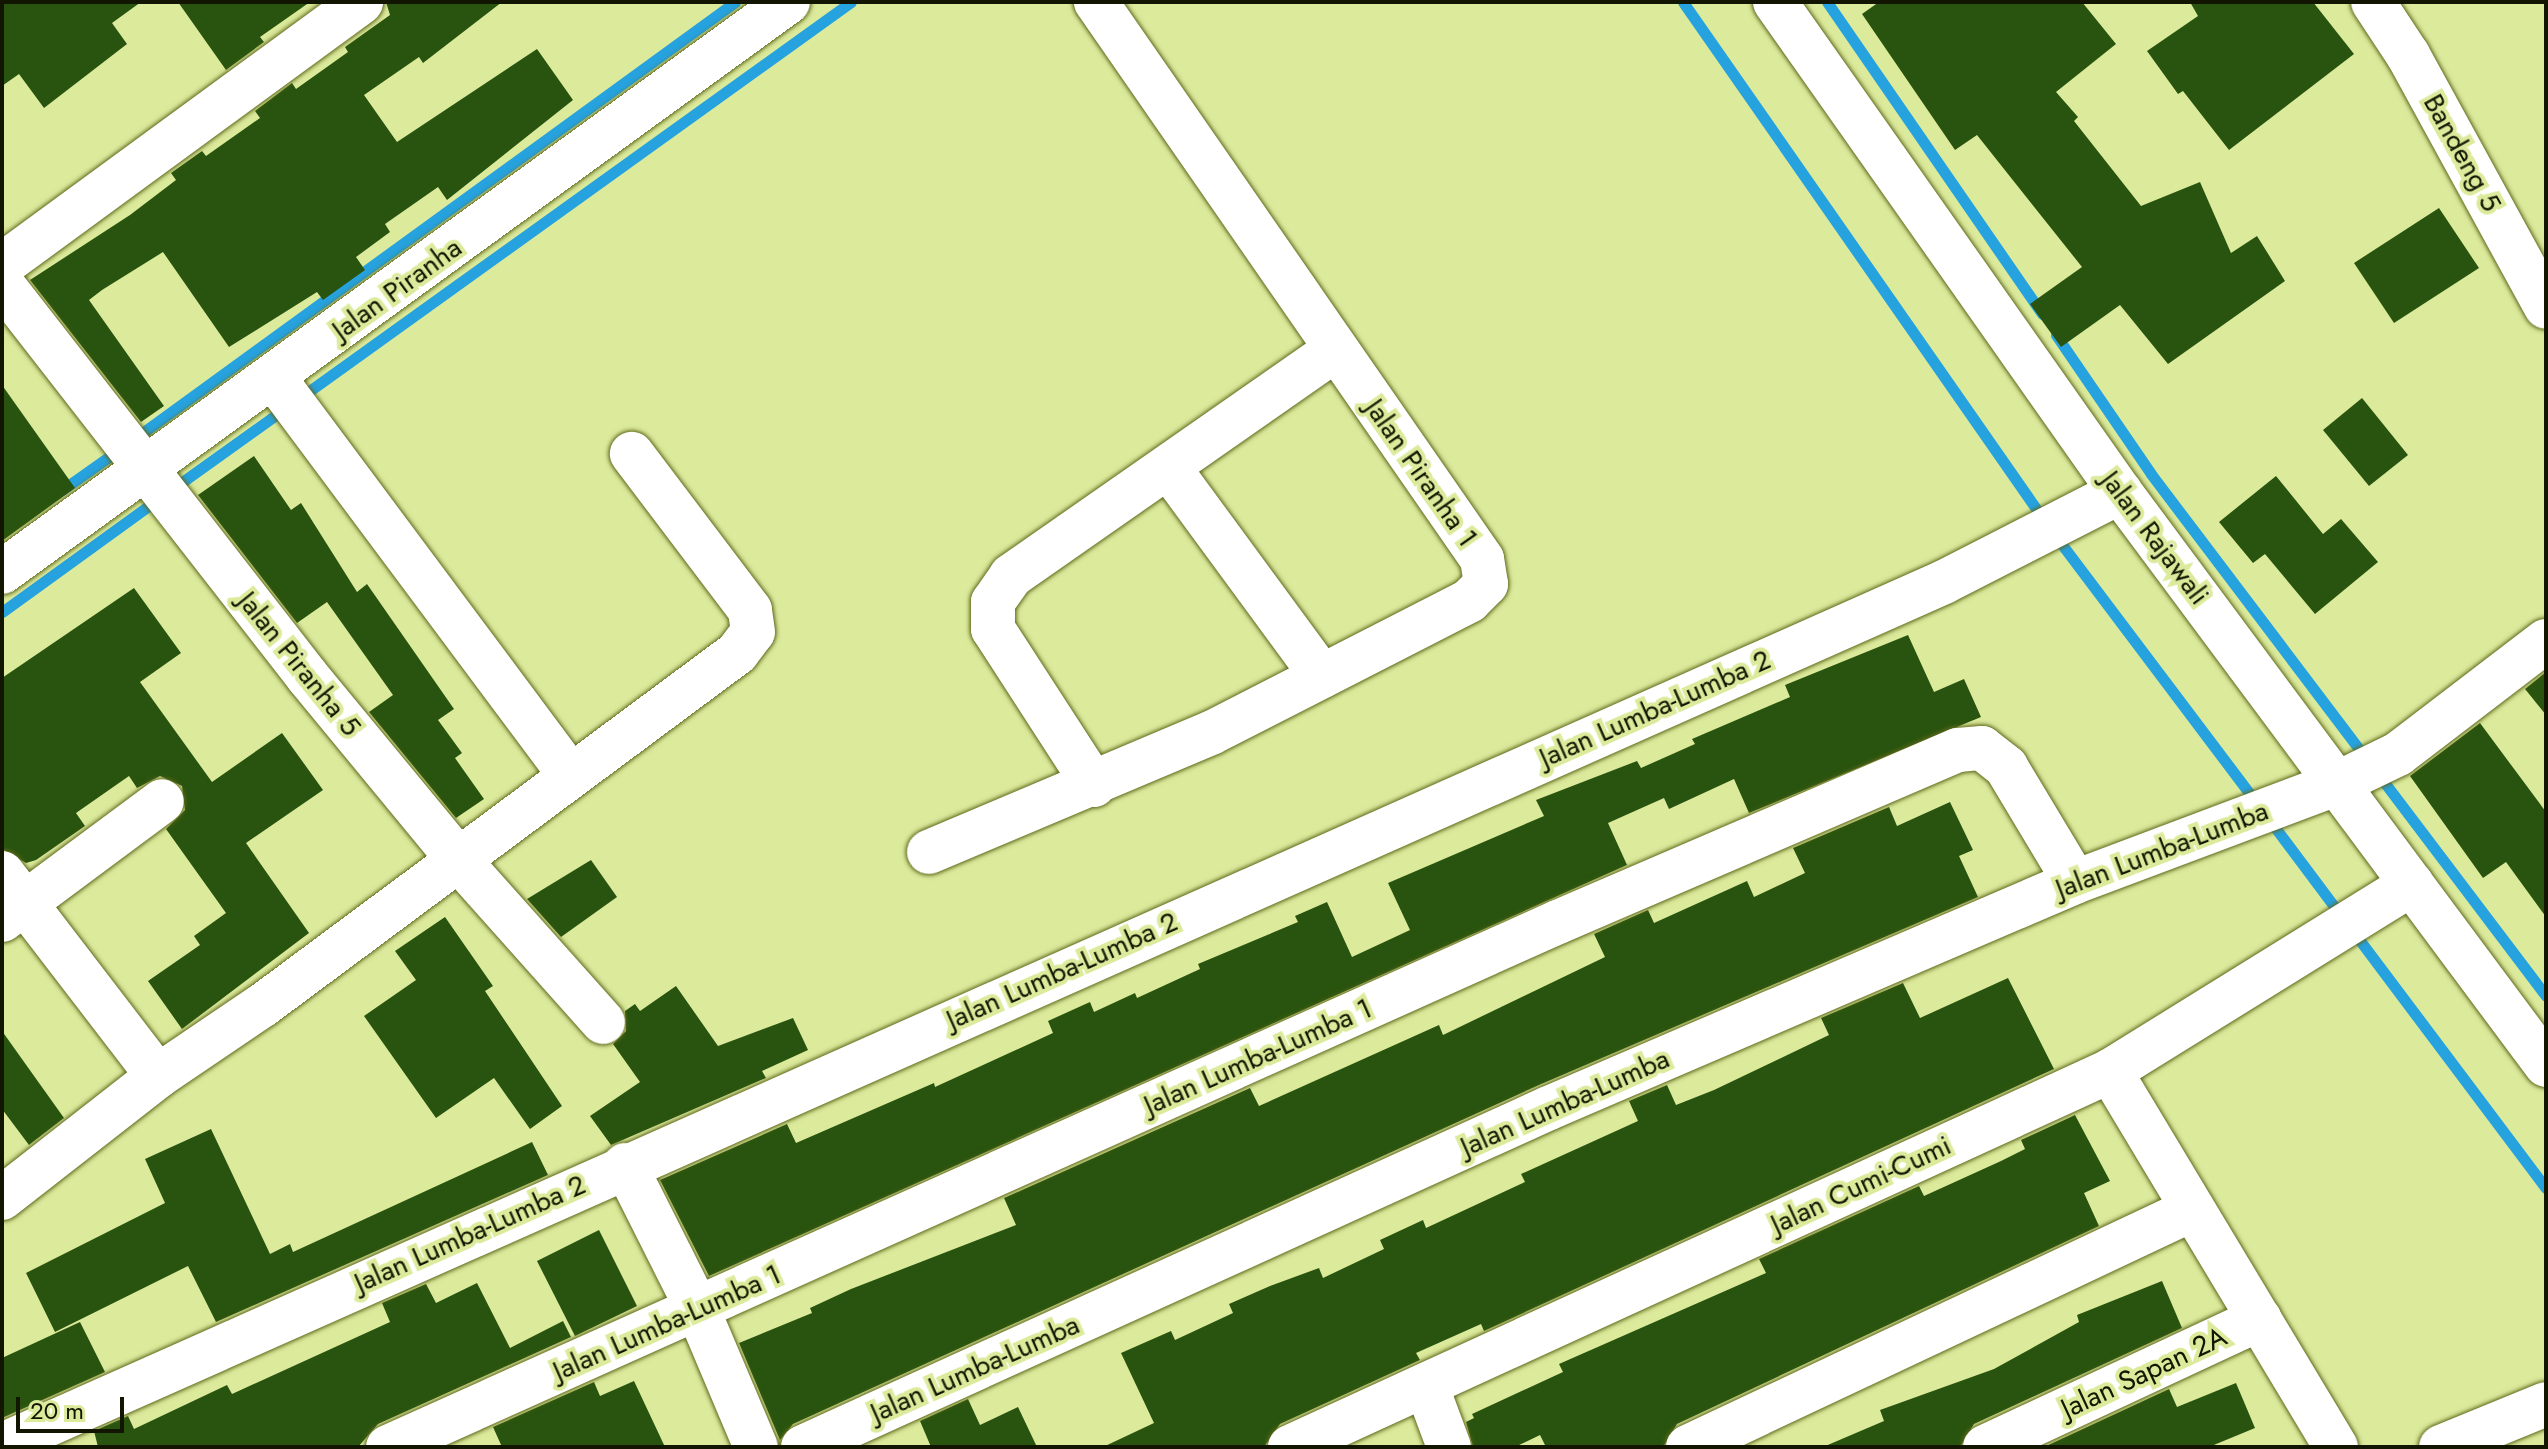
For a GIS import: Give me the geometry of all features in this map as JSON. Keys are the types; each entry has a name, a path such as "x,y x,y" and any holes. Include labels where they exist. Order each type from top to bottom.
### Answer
{"street":[{"path":"2,265 361,2"},
{"name":"Jalan Piranha","path":"2,572 274,378 788,2"},
{"name":"Jalan Piranha 1","path":"929,852 1094,785 1322,676 1469,601 1486,584 1482,559 1334,351 1096,2"},
{"name":"Jalan Rajawali","path":"1775,2 2120,492 2546,1065"},
{"name":"Bandeng 5","path":"2373,2 2408,55 2546,307"},
{"name":"Jalan Piranha 5","path":"2,284 145,469 456,857 603,1022"},
{"path":"1094,785 993,629 993,602 1011,576 1334,351"},
{"path":"274,378 570,775"},
{"path":"2,1198 158,1076 263,1005 456,857 737,653 753,632 750,610 632,454"},
{"path":"1169,468 1322,676"},
{"name":"Jalan Lumba-Lumba 2","path":"2,1445 625,1165 1944,582 2120,492"},
{"name":"Jalan Lumba-Lumba","path":"803,1447 1549,1108 2075,882 2338,783 2398,754 2546,641"},
{"name":"Jalan Lumba-Lumba 1","path":"388,1447 1558,922 1958,750 1982,748 2006,767 2075,882"},
{"path":"158,1076 9,899 162,801"},
{"name":"Jalan Cumi-Cumi","path":"1290,1447 2110,1071 2412,884"},
{"path":"2110,1071 2336,1447"},
{"path":"625,1165 698,1310 756,1447"},
{"path":"1688,1447 2193,1209"},
{"name":"Jalan Sapan 2A","path":"1985,1447 2260,1319"},
{"path":"1426,1385 1449,1447"},
{"path":"2441,1447 2546,1404"}],"building":[{"path":"2,2 141,2 112,23 127,44 44,108 19,74 2,86"},
{"path":"178,2 310,2 260,37 264,42 226,70"},
{"path":"386,2 502,2 423,63 419,57 364,95 397,142 537,49 573,100 447,200 438,187 385,224 390,232 356,257 365,270 323,300 317,292 229,347 163,252 102,290 89,300 164,406 141,422 30,280 130,215 176,180 171,173 202,151 206,156 260,118 255,111 292,83 296,89 348,52 345,47 390,15"},
{"path":"1879,2 2082,2 2116,44 2056,92 2078,117 2074,121 2141,206 2200,182 2231,253 2257,236 2285,281 2168,364 2120,305 2061,347 2030,304 2082,267 1977,135 1955,150 1862,14"},
{"path":"2190,2 2313,2 2354,54 2229,150 2183,91 2178,94 2147,51 2198,16"},
{"path":"2439,208 2479,268 2394,323 2354,263"},
{"path":"2,385 75,488 2,541"},
{"path":"2362,398 2408,455 2369,486 2323,430"},
{"path":"254,456 291,510 301,503 357,592 367,584 454,709 438,720 462,753 455,758 484,799 456,818 369,712 393,695 327,602 297,623 198,495"},
{"path":"2276,476 2323,534 2341,519 2378,562 2315,614 2265,554 2253,563 2219,522"},
{"path":"134,588 181,653 140,682 212,782 282,733 323,790 246,843 309,933 182,1029 148,981 200,945 194,936 226,913 166,829 185,810 182,786 160,776 137,788 129,776 76,813 85,826 36,860 26,863 2,849 2,678"},
{"path":"1908,635 1934,692 1964,679 1981,717 1749,813 1734,779 1669,809 1664,798 1608,823 1627,865 709,1276 660,1180 787,1124 796,1143 934,1083 935,1087 1053,1033 1048,1021 1090,1002 1094,1012 1135,993 1137,998 1200,969 1198,964 1298,922 1295,916 1327,902 1352,957 1410,930 1388,883 1544,816 1536,800 1637,761 1641,768 1695,744 1692,739 1790,697 1785,685"},
{"path":"2546,672 2546,715 2525,689"},
{"path":"2480,723 2546,812 2546,917 2506,862 2483,878 2410,776"},
{"path":"1950,802 1973,850 1959,856 1978,897 1539,1085 793,1424 780,1440 739,1343 812,1313 810,1308 851,1289 1016,1225 1004,1198 1250,1088 1259,1106 1439,1025 1443,1035 1605,957 1594,934 1648,910 1654,923 1747,881 1754,897 1805,873 1793,848 1889,807 1897,826"},
{"path":"591,860 617,897 561,937 527,899"},
{"path":"445,917 493,986 485,991 562,1106 530,1129 494,1078 436,1118 364,1016 416,980 395,951"},
{"path":"2008,978 2054,1069 1484,1331 1481,1324 1416,1353 1420,1360 1280,1424 1264,1447 1103,1447 1154,1423 1121,1353 1171,1331 1175,1340 1233,1313 1229,1304 1270,1286 1319,1268 1323,1278 1384,1249 1380,1240 1423,1220 1426,1228 1525,1182 1521,1174 1638,1121 1629,1101 1667,1085 1676,1105 1714,1090 1829,1035 1821,1018 1903,983 1920,1018"},
{"path":"676,986 718,1046 793,1018 808,1050 762,1071 766,1078 611,1145 590,1116 640,1082 613,1044 626,1031 625,1011 635,1004 640,1011"},
{"path":"2,1031 64,1118 29,1145 2,1109"},
{"path":"2075,1115 2110,1181 2084,1193 2099,1226 1677,1424 1663,1447 1546,1447 1540,1435 1515,1447 1473,1447 1466,1422 1474,1418 1472,1414 1563,1372 1559,1364 1766,1273 1759,1259 1919,1186 1924,1196 2001,1161 2025,1149 2021,1140"},
{"path":"211,1129 270,1254 290,1244 293,1252 532,1142 548,1175 216,1322 188,1266 55,1332 26,1273 165,1203 145,1159"},
{"path":"599,1230 637,1306 575,1336 537,1261"},
{"path":"2162,1281 2182,1328 1974,1424 1960,1447 1823,1447 1884,1421 1880,1410 1994,1369 2079,1322 2077,1315"},
{"path":"477,1283 510,1348 563,1321 571,1337 378,1424 358,1447 98,1447 94,1431 128,1416 134,1429 227,1385 232,1394 390,1322 382,1303 426,1284 436,1303"},
{"path":"80,1322 105,1372 2,1418 2,1358"},
{"path":"634,1381 665,1447 502,1447 493,1427 594,1382 600,1396"},
{"path":"2236,1383 2255,1428 2209,1447 2044,1447 2169,1389 2177,1407"},
{"path":"968,1399 980,1425 1018,1407 1037,1447 931,1447 920,1421"}],"waterway":[{"path":"134,439 735,2"},
{"path":"301,397 851,2"},
{"path":"1683,2 2044,520"},
{"path":"1827,2 2042,314"},
{"path":"2056,335 2151,474 2367,760"},
{"path":"171,490 287,407"},
{"path":"62,490 120,449"},
{"path":"2,612 157,500"},
{"path":"2054,534 2258,805"},
{"path":"2378,774 2546,996"},
{"path":"2268,818 2342,917"},
{"path":"2352,930 2546,1188"}]}
